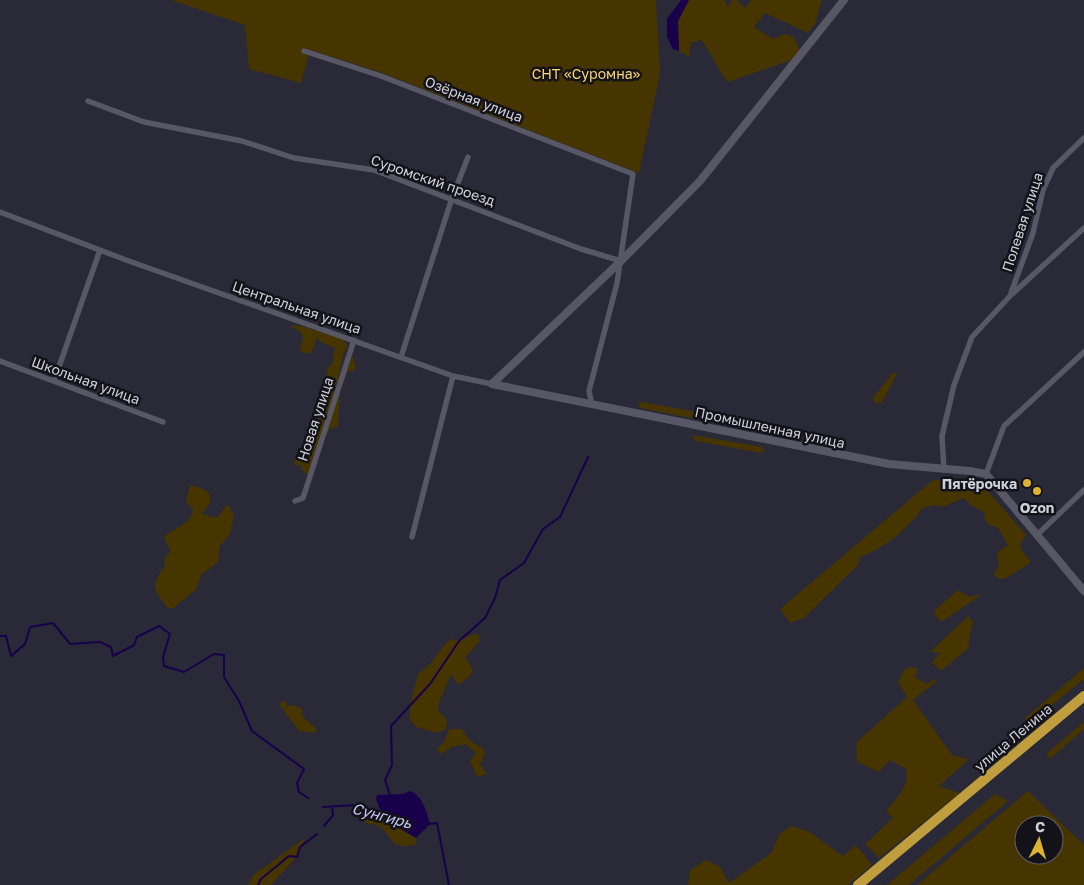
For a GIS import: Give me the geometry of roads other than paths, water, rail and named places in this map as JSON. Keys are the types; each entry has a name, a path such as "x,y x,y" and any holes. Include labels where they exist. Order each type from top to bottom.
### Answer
{"highway":[{"name":"улица Ленина","path":"962,802 1084,696"},
{"name":"улица Ленина","path":"962,802 1084,704"},
{"path":"858,885 962,802"},
{"path":"869,885 962,802"}],"street":[{"path":"492,384 622,261 700,181 844,0"},
{"name":"Озёрная улица","path":"304,52 381,76 633,174 622,261"},
{"name":"Суромский проезд","path":"88,101 144,122 242,141 294,158 374,170 452,198 581,249 622,261"},
{"name":"Полевая улица","path":"1010,296 1033,233 1043,190 1053,168 1084,138"},
{"path":"401,357 452,198 468,157"},
{"name":"Центральная улица","path":"0,212 100,250 453,376 592,405"},
{"path":"944,470 942,436 954,385 972,337 1010,296 1084,228"},
{"path":"54,381 100,250"},
{"path":"592,405 590,391 622,261"},
{"name":"Новая улица","path":"295,501 303,498 354,340"},
{"path":"1084,352 1004,426 986,474 1084,591"},
{"name":"Школьная улица","path":"0,361 163,422"},
{"path":"412,537 453,376"},
{"name":"Промышленная улица","path":"592,405 889,464 986,474"},
{"path":"1038,534 1084,490"}],"waterway":[{"path":"390,795 385,780 392,765 391,726 430,684 459,641 485,618 495,598 500,580 524,563 543,529 560,517 588,457"},
{"name":"Сунгирь","path":"0,636 6,636 11,656 25,644 30,627 53,623 70,644 100,642 111,647 113,656 134,645 137,637 159,626 170,634 163,657 164,666 184,672 214,654 224,655 224,677 239,701 252,731 304,769 297,783 299,792 308,798"},
{"name":"Сунгирь","path":"323,807 356,805 378,817 390,819"},
{"path":"324,826 333,815 332,807"},
{"name":"Сунгирь","path":"429,824 437,823 449,885"},
{"path":"258,885 261,879 289,856 297,857 300,847 317,834"}],"place":[{"name":"Пятёрочка","path":"1027,483"},
{"name":"Ozon","path":"1037,491"}],"park label":[{"name":"СНТ «Суромна»","path":"586,73"}]}
